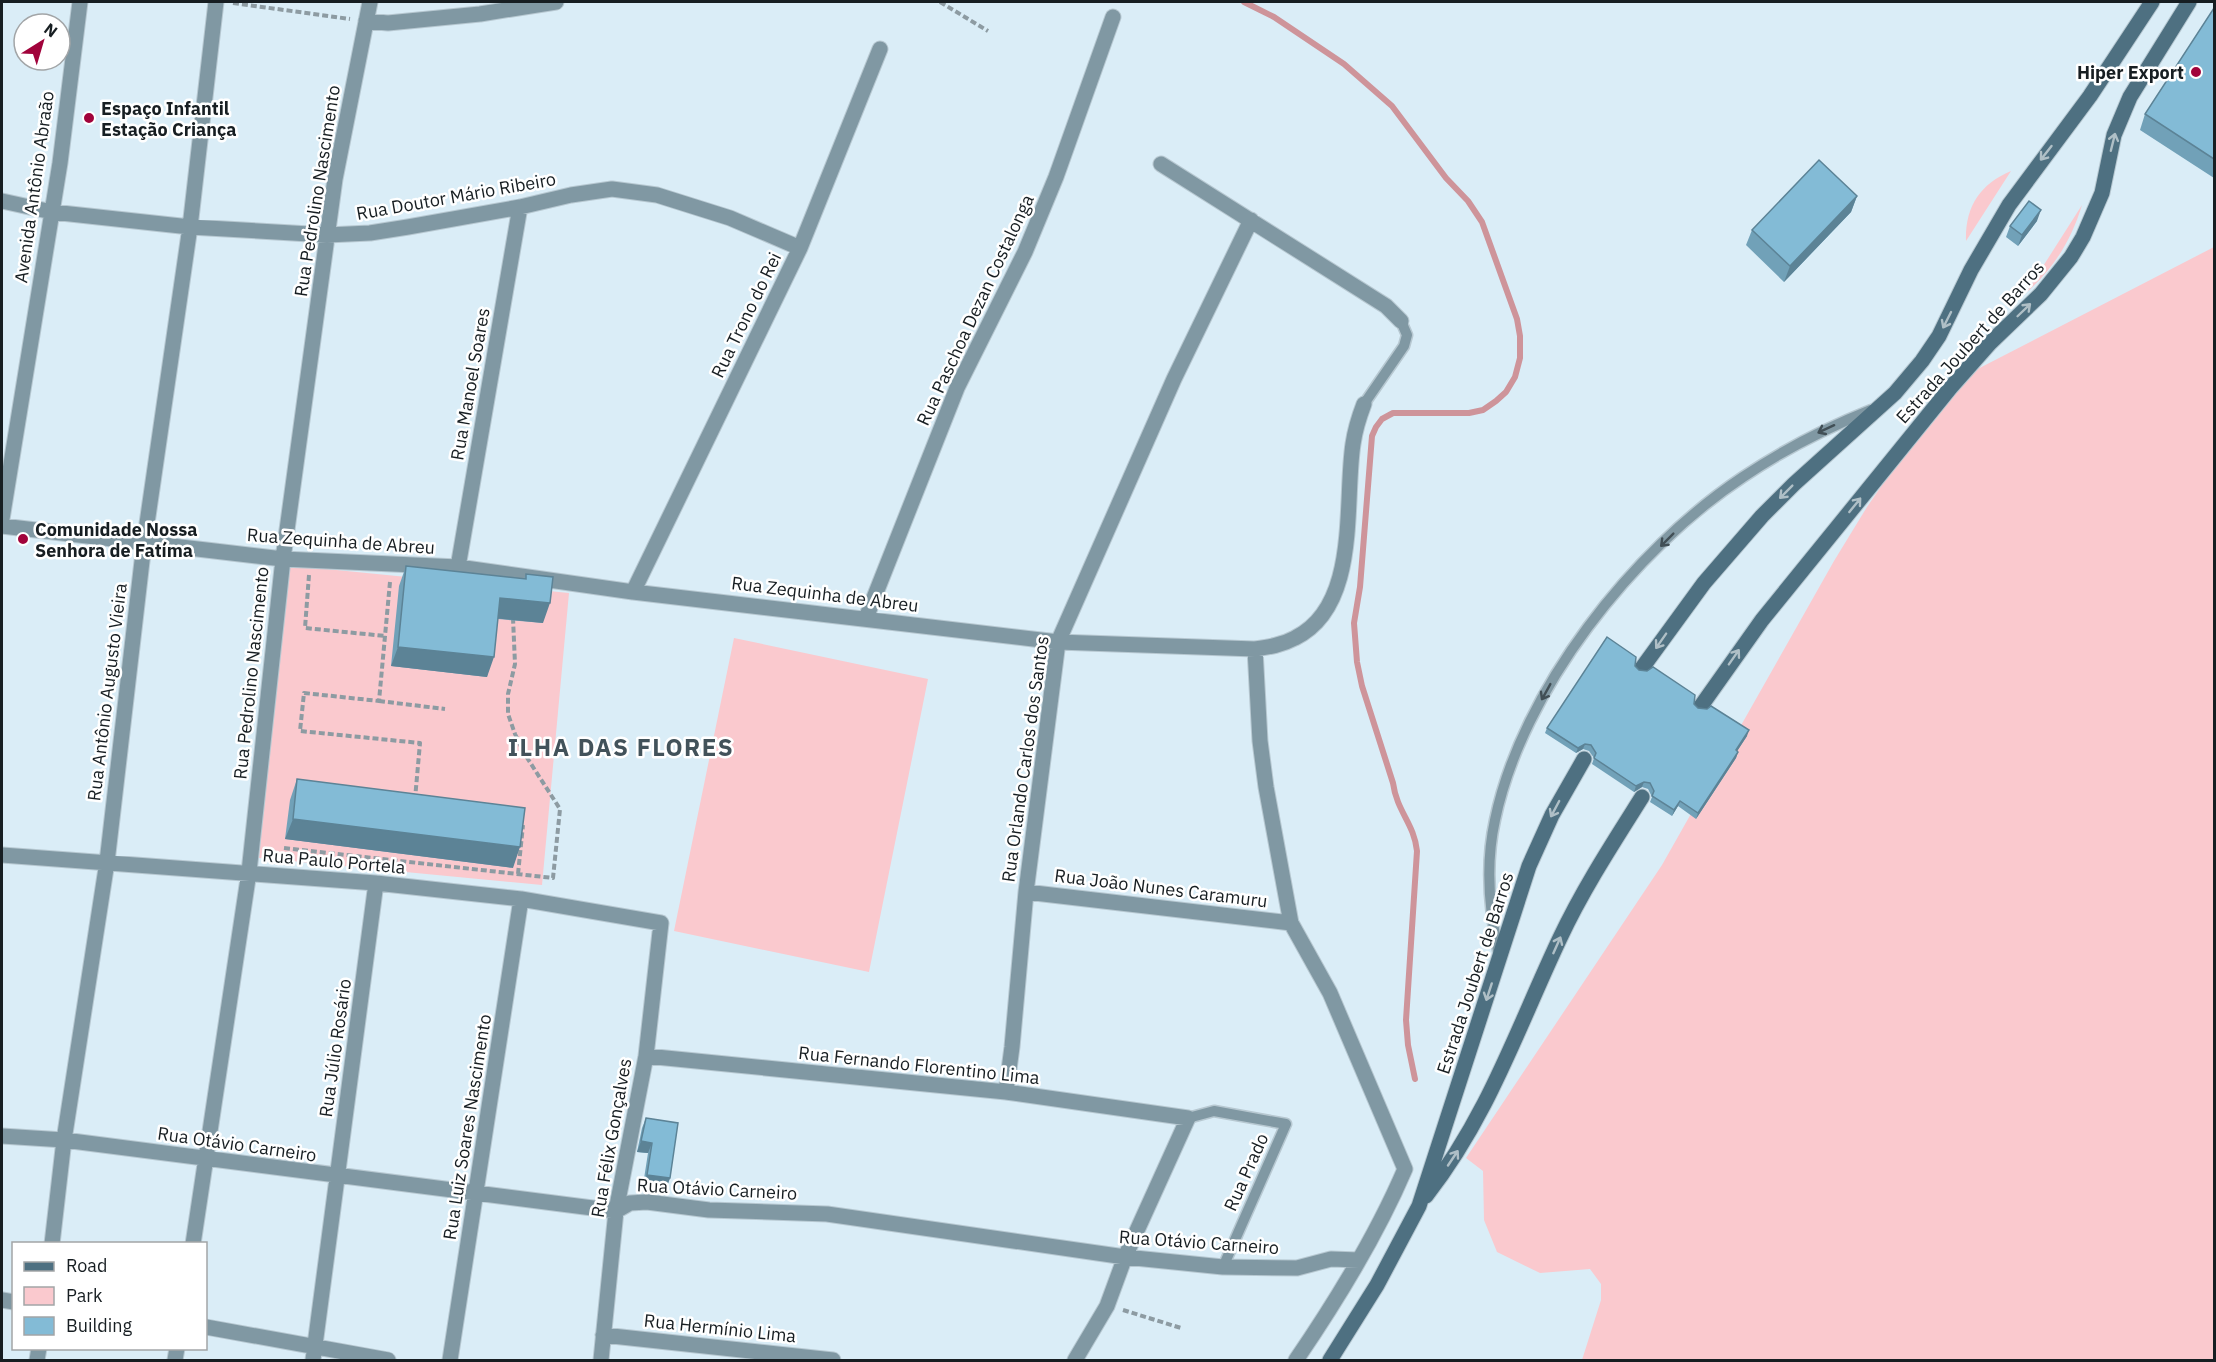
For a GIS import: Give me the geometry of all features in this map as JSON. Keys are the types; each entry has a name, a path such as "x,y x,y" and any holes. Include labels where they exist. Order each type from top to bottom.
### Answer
{"main road":[{"name":"Estrada Joubert de Barros","path":"1642,668 1704,583 1755,524 1794,484 1880,407 1922,361 1939,336 1971,270 2009,205 2090,96 2152,2"},
{"name":"Estrada Joubert de Barros","path":"1701,706 1739,649 1951,387 1990,343 2041,294 2071,257 2102,193 2114,135 2130,97 2189,2"},
{"name":"Estrada Joubert de Barros","path":"1419,1206 1529,866 1557,805 1584,759"},
{"name":"Estrada Joubert de Barros","path":"1330,1360 1377,1285 1419,1206 1478,1120 1569,918 1594,872 1642,797"}],"street":[{"name":"Avenida Antônio Abraão","path":"2,519 60,163 80,2"},
{"name":"Rua Antônio Augusto Vieira","path":"52,1242 64,1140 107,862 144,544 190,228 216,2"},
{"name":"Rua Pedrolino Nascimento","path":"193,1242 249,872 283,559 327,235 335,179 370,2"},
{"path":"366,21 388,23 480,14 556,2"},
{"name":"Rua Paschoa Dezan Costalonga","path":"866,618 957,388 1025,252 1056,177 1113,17"},
{"name":"Rua Trono do Rei","path":"633,592 800,248 880,49"},
{"path":"1161,164 1386,306 1401,321"},
{"name":"Rua Doutor Mário Ribeiro","path":"2,201 52,212 190,228 327,235 370,233 612,189 657,195 730,218 800,248"},
{"name":"Rua Manoel Soares","path":"458,567 520,207"},
{"name":"Rua Orlando Carlos dos Santos","path":"1006,1092 1026,892 1058,642 1174,379 1251,220"},
{"name":"Rua Zequinha de Abreu","path":"2,526 283,559 458,567 633,592 1058,642 1255,649 1297,638 1327,609 1335,592 1347,538 1353,445 1357,423 1364,404"},
{"path":"1255,649 1260,741 1266,787 1291,923 1330,993 1404,1169 1359,1260 1327,1315 1296,1360"},
{"name":"Rua Paulo Portela","path":"2,855 376,883 521,899 661,923"},
{"name":"Rua Júlio Rosário","path":"314,1354 376,883"},
{"name":"Rua João Nunes Caramuru","path":"1026,892 1291,923"},
{"name":"Rua Luiz Soares Nascimento","path":"450,1360 521,899"},
{"name":"Rua Félix Gonçalves","path":"602,1360 616,1210 645,1056 661,923"},
{"name":"Rua Fernando Florentino Lima","path":"645,1056 1006,1092 1188,1118"},
{"path":"1076,1360 1107,1306 1125,1257 1188,1118"},
{"name":"Rua Otávio Carneiro","path":"2,1136 64,1140 337,1177 616,1210 630,1203 647,1202 709,1210 827,1214 1125,1257 1223,1267 1289,1269 1331,1258 1359,1260"},
{"path":"207,1327 314,1354 388,1360"},
{"name":"Rua Hermínio Lima","path":"603,1335 833,1360"}],"lane":[{"name":"Rua Zequinha de Abreu","path":"1364,404 1404,346 1407,335 1401,321"},
{"path":"1500,958 1490,904 1494,821 1504,784 1520,745 1554,678 1574,647 1619,590 1674,532 1706,504 1777,455 1827,429 1880,407"},
{"name":"Rua Prado","path":"1188,1118 1214,1110 1286,1124 1223,1267"}],"path":[{"path":"224,2 366,21"},
{"path":"940,2 988,31"},
{"path":"309,574 304,628 385,636"},
{"path":"379,581 401,583"},
{"path":"379,701 390,582"},
{"path":"284,849 553,878 560,809 524,753 514,734 508,714 508,694 515,664 513,616"},
{"path":"414,810 420,743 300,731 304,693 445,709"},
{"path":"518,874 523,821"},
{"path":"1107,1306 1181,1328"}],"green space":[{"path":"2011,171 1966,241 1968,218 1976,198 2000,176"},
{"path":"2082,205 2073,230 2053,264 2026,293"},
{"path":"2214,247 2214,1360 1582,1360 1601,1300 1601,1284 1590,1269 1540,1273 1497,1252 1484,1220 1483,1171 1466,1158 1662,865 1834,561 1867,507 1920,430 1964,376"},
{"path":"286,565 569,593 542,885 259,858"},
{"path":"734,638 928,679 869,972 674,931"}],"building":[{"name":"Hiper Export","path":"2214,8 2214,159 2145,114"},
{"path":"1819,160 1857,196 1790,266 1752,230"},
{"path":"2029,201 2041,210 2022,235 2010,226"},
{"path":"406,566 526,579 526,574 553,577 550,603 500,598 494,657 398,647"},
{"path":"1607,637 1636,657 1635,666 1639,670 1647,671 1653,667 1695,695 1694,704 1698,708 1707,709 1711,706 1749,730 1736,750 1738,752 1698,813 1680,801 1674,810 1652,796 1654,791 1650,783 1644,782 1636,786 1594,758 1596,753 1591,745 1585,744 1578,748 1547,728"},
{"path":"297,779 525,808 520,847 293,819"},
{"path":"646,1118 678,1123 670,1178 647,1175 652,1143 641,1141"}],"waterway":[{"path":"1244,2 1274,17 1344,64 1392,106 1446,178 1468,201 1482,222 1517,319 1520,336 1520,358 1515,377 1506,392 1483,410 1469,413 1393,413 1382,419 1372,436 1360,587 1354,623 1357,662 1362,686 1395,793 1413,833 1417,851 1406,1020 1415,1079"}],"place":[{"name":"Hiper Export","path":"2196,72"},
{"name":"Espaço Infantil Estação Criança","path":"89,118"},
{"name":"Comunidade Nossa Senhora de Fatíma","path":"23,539"}],"district":[{"name":"ILHA DAS FLORES","path":"621,747"}]}
